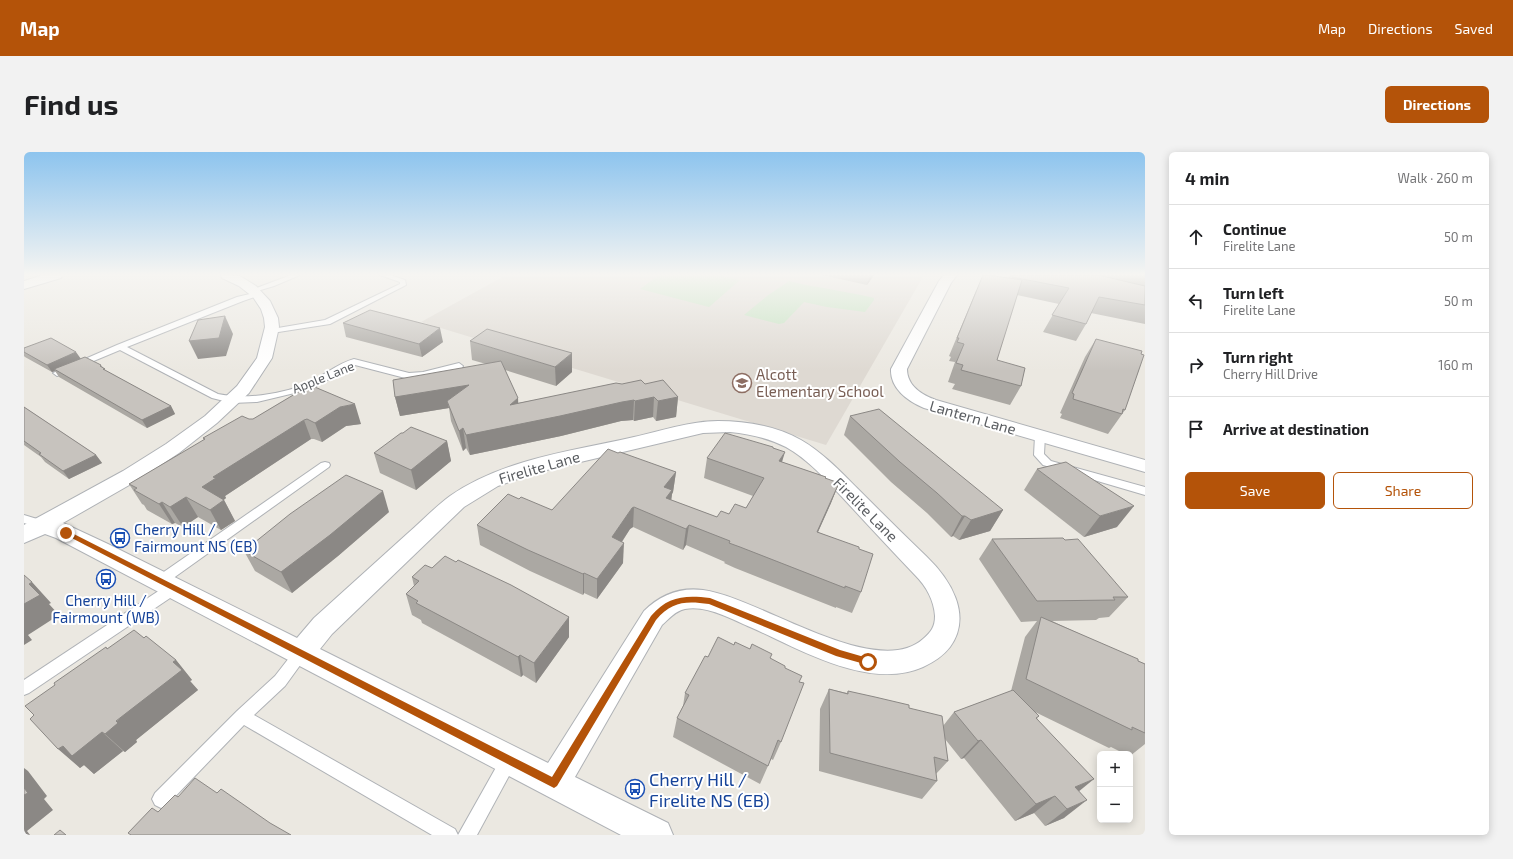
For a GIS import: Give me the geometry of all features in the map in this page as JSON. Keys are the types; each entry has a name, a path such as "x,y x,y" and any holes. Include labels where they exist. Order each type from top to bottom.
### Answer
{"street":[{"path":"30,526 105,491 152,463 195,432 232,400 249,381 261,363 269,346 272,331 270,313 267,307"},
{"name":"Lantern Lane","path":"931,307 899,369 901,380 914,396 923,402 1145,466"},
{"name":"Firelite Lane","path":"301,653 322,626 456,502 482,486 500,477 528,468 703,427 724,426 758,431 780,438 805,451 836,478 931,576 941,590 947,607 947,624 942,638 930,651 912,660 882,663 868,662 839,654 710,601 688,599 670,603 661,609 653,618 554,783"},
{"path":"30,526 64,532 656,835"}],"lane":[{"path":"56,373 221,307"},
{"path":"272,331 327,322 359,307"},
{"name":"Apple Lane","path":"120,348 215,396 232,400 257,399 306,387 354,362 409,376 423,375 459,366"},
{"path":"1040,436 1039,455 1048,463 1145,491"},
{"path":"24,688 167,584 325,465"},
{"path":"161,799 242,716 280,681 301,653"},
{"path":"242,716 448,835"},
{"path":"466,835 510,760"}],"shaded area":[{"name":"Alcott Elementary School","path":"448,307 906,307 826,445 421,322"}],"green space":[{"path":"754,307 799,307 784,323 779,324 744,315"},
{"path":"826,307 869,307 865,312"}],"building":[{"path":"970,307 1014,307 997,360 1025,368 1021,386 961,370 963,365 956,363 964,344 957,342 959,338 957,338"},
{"path":"1057,307 1094,307 1086,324 1052,315"},
{"path":"370,310 440,328 419,344 343,323"},
{"path":"225,316 219,338 189,341 198,320"},
{"path":"487,329 572,353 555,367 470,341"},
{"path":"51,338 76,352 47,365 24,352 24,348"},
{"path":"1096,339 1142,351 1141,354 1144,355 1125,410 1123,409 1122,414 1073,399 1074,394 1072,393"},
{"path":"85,357 101,365 100,366 105,369 103,369 171,406 142,420 54,369"},
{"path":"501,361 518,398 510,405 616,383 622,384 641,380 645,384 663,380 678,397 658,401 654,397 622,402 466,435 463,428 459,431 447,401 469,385 395,397 393,380"},
{"path":"310,385 355,404 340,407 315,423 307,419 304,420 213,477 216,478 202,487 224,500 210,510 186,497 170,507 162,502 159,504 134,490 137,488 129,484 205,439 203,438 242,416 253,419"},
{"path":"24,407 96,455 63,471 24,441"},
{"path":"879,409 1003,510 971,520 965,516 962,516 850,416"},
{"path":"411,427 447,441 411,470 374,453 401,433"},
{"path":"725,433 785,452 779,461 839,483 817,532 859,547 859,549 873,554 861,592 845,586 845,588 729,543 730,541 689,525 686,529 634,507 612,537 624,543 597,579 528,550 477,525 508,494 519,499 521,497 552,510 608,449 676,472 664,487 672,490 666,498 717,517 721,511 729,514 735,504 746,508 764,478 707,458"},
{"path":"1066,462 1134,506 1100,516 1037,469"},
{"path":"346,475 383,491 330,535 281,572 244,551 290,514"},
{"path":"1063,538 1065,540 1078,539 1128,597 1113,597 1115,600 1037,601 992,539"},
{"path":"445,556 456,562 458,560 511,585 569,617 534,663 520,655 518,657 416,603 418,601 406,594 419,581 412,577 425,565 432,568"},
{"path":"24,575 32,582 29,584 40,595 24,604"},
{"path":"1041,617 1138,659 1138,661 1145,664 1145,733 1132,727 1132,730 1026,679"},
{"path":"134,630 144,638 146,636 176,660 173,662 182,670 116,721 118,723 105,734 102,732 72,756 63,746 58,749 30,719 34,715 25,706 55,685 54,683 106,647 107,649"},
{"path":"718,637 734,645 735,642 750,649 752,644 772,654 770,658 785,666 785,668 802,676 799,682 804,683 781,742 778,740 768,766 677,718 689,695 685,693 705,656 708,657"},
{"path":"829,689 848,694 848,691 909,705 909,708 942,716 948,761 934,757 937,781 830,753"},
{"path":"1013,690 1039,716 1036,718 1094,779 1075,787 1087,800 1067,809 1055,796 1036,804 981,740 978,741 954,712"},
{"path":"195,778 217,793 221,789 270,823 291,835 131,835 128,833 152,808 158,812 175,795 178,797"},
{"path":"24,788 28,793 24,795"},
{"path":"60,830 66,835 54,835"}],"place":[{"name":"Alcott Elementary School","path":"742,383"},
{"name":"Cherry Hill / Fairmount NS (EB)","path":"120,538"},
{"name":"Cherry Hill / Fairmount (WB)","path":"106,579"},
{"name":"Cherry Hill / Firelite NS (EB)","path":"635,789"}],"route":[{"path":"66,533 554,783 653,618 661,609 670,603 679,600 698,599 721,604 839,654 868,662"}]}
